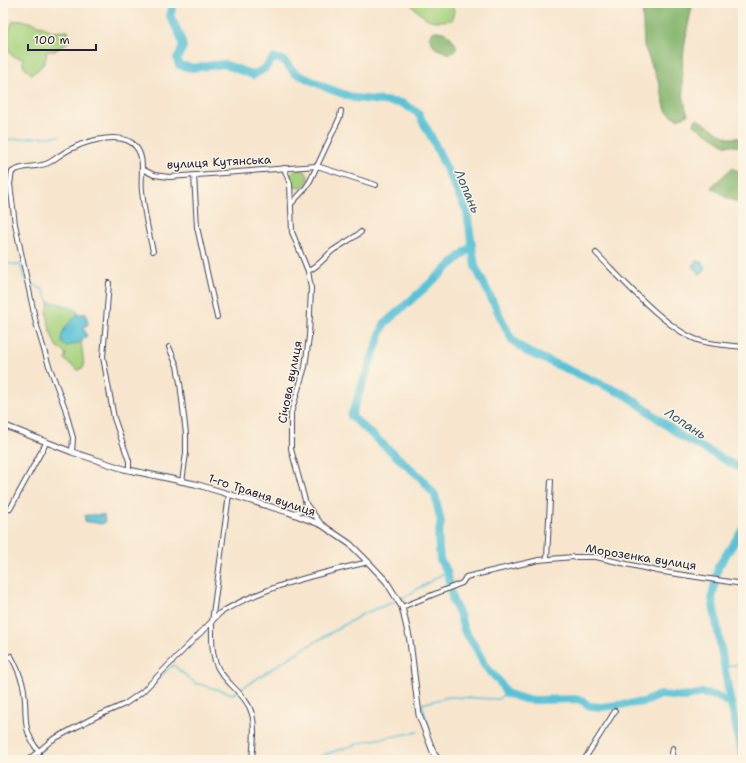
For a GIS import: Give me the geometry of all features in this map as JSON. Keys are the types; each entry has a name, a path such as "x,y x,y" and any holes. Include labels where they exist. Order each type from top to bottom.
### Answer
{"street":[{"path":"291,204 304,190 340,117 341,111"},
{"path":"72,452 74,438 36,323 27,281 15,224 10,184 12,172 17,168 48,163 73,148 84,144 118,138 128,140 136,146 140,154 142,191 153,251"},
{"name":"вулиця Кутянська","path":"142,169 154,175 168,177 316,166 376,185"},
{"name":"Січова вулиця","path":"284,168 290,184 292,232 308,271 311,288 305,367 291,413 290,430 294,462 306,504 322,525"},
{"path":"194,175 197,226 218,317"},
{"path":"3,184 10,184"},
{"path":"308,271 333,251 349,242 361,232"},
{"path":"596,253 671,326 700,341 743,347"},
{"path":"109,283 102,357 114,418 129,461 129,470"},
{"path":"743,321 741,326 743,336"},
{"path":"169,347 177,366 186,434 186,453 182,482"},
{"name":"1-го Травня вулиця","path":"3,425 46,443 129,470 229,494 291,513 322,525 350,544 386,581 402,607 410,641 419,715 434,754 438,760"},
{"path":"10,509 46,443"},
{"path":"547,558 551,481"},
{"path":"229,494 212,622 212,639 217,667 242,696 252,714 254,732 252,760"},
{"path":"291,513 302,511 306,504"},
{"name":"Морозенка вулиця","path":"402,607 462,583 466,577 547,558 596,558 657,571 743,584"},
{"path":"28,760 52,740 93,718 125,704 142,692 220,613 231,606 270,590 320,574 368,562"},
{"path":"3,660 11,656 17,668 23,685 26,728 30,741 39,752"},
{"path":"584,760 615,711"},
{"path":"671,760 673,748"}],"green space":[{"path":"409,3 450,3 454,10 452,20 437,21 428,19"},
{"path":"642,3 693,3 687,30 682,74 684,102 688,115 677,119 666,111 659,83 644,46"},
{"path":"22,20 43,26 54,32 68,31 71,40 55,51 47,51 46,59 43,65 31,74 23,65 23,59 12,56 8,47 8,34 13,21"},
{"path":"434,31 446,33 453,40 457,48 450,54 435,48 429,37"},
{"path":"697,119 728,138 743,138 743,147 725,145 694,125 695,120"},
{"path":"732,168 743,173 743,205 725,197 711,187"},
{"path":"299,169 305,172 308,178 305,184 299,187 293,184 290,178 293,172"},
{"path":"49,302 61,304 76,310 78,314 67,325 61,339 81,340 84,367 78,370 64,359 66,354 56,346 50,331 47,312"}],"water":[{"path":"696,261 702,262 705,268 703,273 699,274 692,266"},
{"path":"78,314 86,314 88,324 83,328 86,333 86,337 80,342 66,346 62,343 62,335 66,327"},
{"path":"85,515 104,515 105,522 101,524 85,521"}],"waterway":[{"name":"Лопань","path":"174,3 170,16 180,35 183,47 177,59 179,65 192,68 224,64 253,75 264,69 274,58 283,60 295,73 327,88 354,98 402,103 418,113 432,138 467,212 475,266 512,340 526,351 628,396 681,436 743,470"},
{"path":"3,140 60,136"},
{"path":"472,246 384,324 351,416 421,478 435,495 441,522 438,536 440,560 447,571 453,602 460,615 464,630 476,648 485,666 499,681 506,693 524,699 579,699 590,706 601,707 644,702 660,695 684,697 702,693 716,696 731,704"},
{"path":"3,261 10,264 20,265 25,280"},
{"path":"29,282 43,290 49,302 61,304 76,310 78,314"},
{"name":"Лопань","path":"743,529 718,567 712,598 730,699 743,758"},
{"path":"400,600 447,571"},
{"path":"150,686 173,665 195,683 233,694 298,652 363,614 396,601"},
{"path":"724,667 743,663"},
{"path":"429,729 422,704 449,697 498,699 506,693"},
{"path":"324,760 323,755 367,741 418,732"},
{"path":"32,759 46,747"}]}
